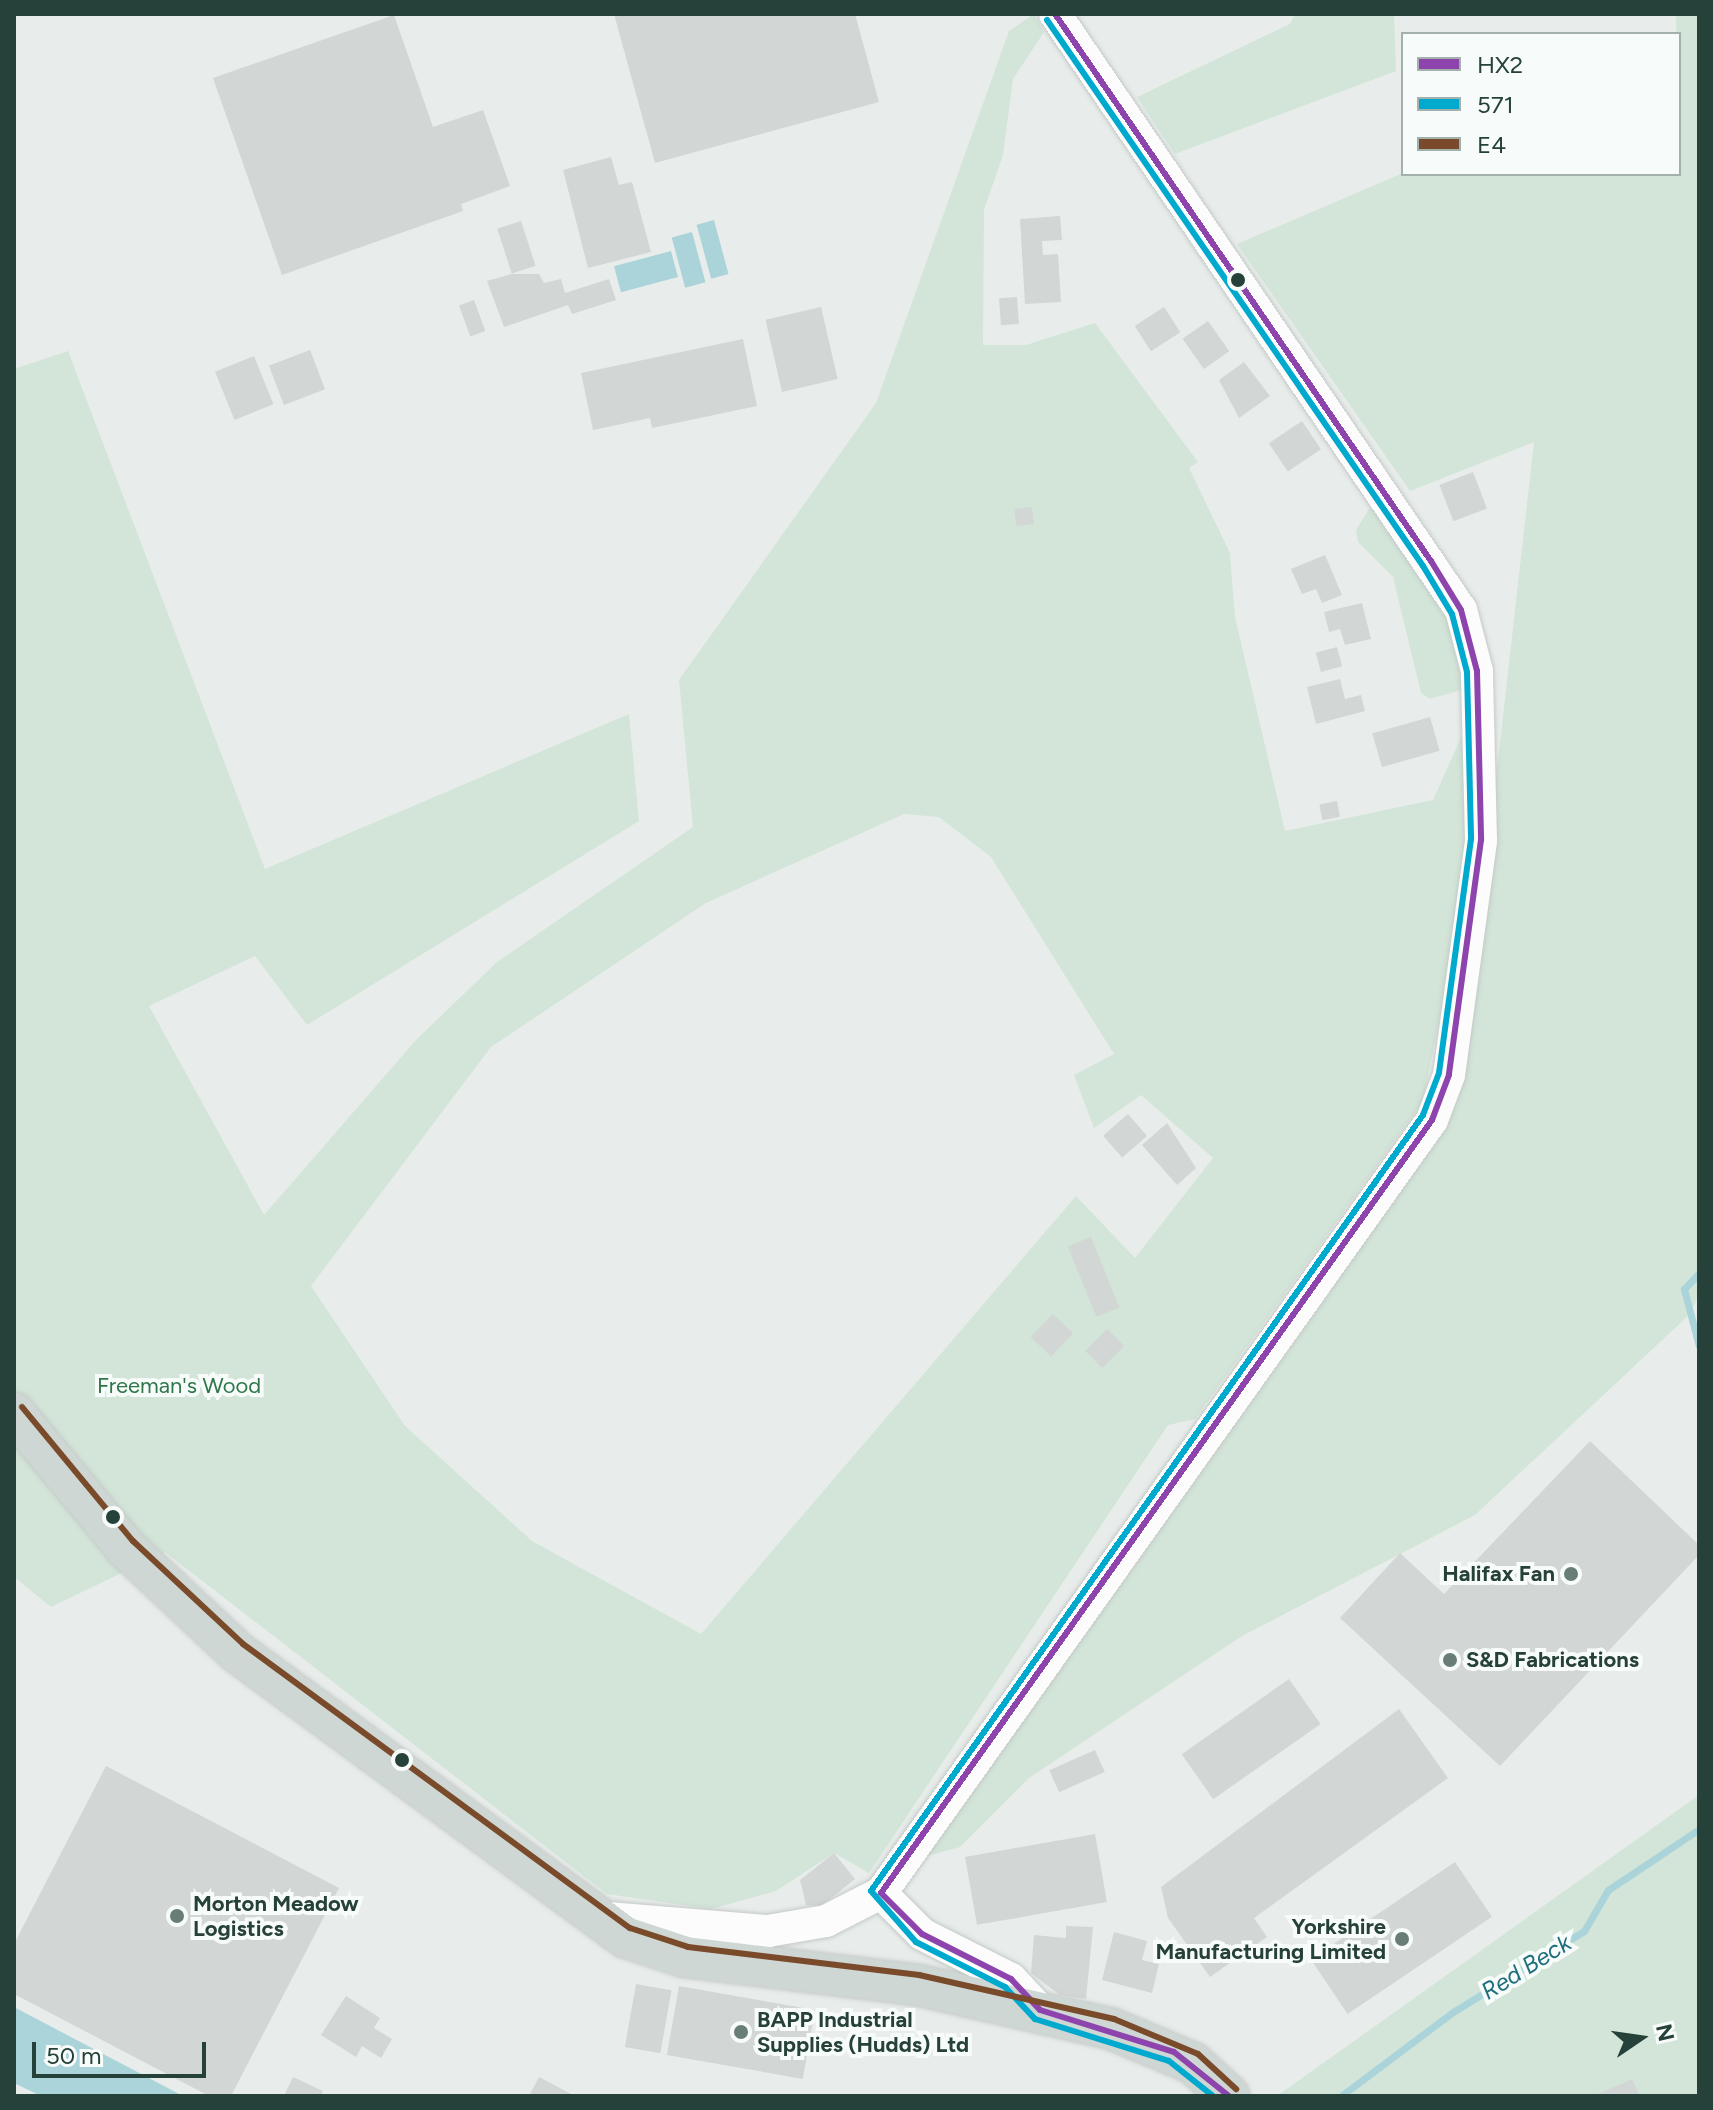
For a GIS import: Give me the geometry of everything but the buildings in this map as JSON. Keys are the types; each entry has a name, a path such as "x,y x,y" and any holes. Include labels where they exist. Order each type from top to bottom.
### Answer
{"main road":[{"path":"14,1413 126,1548 237,1652 591,1917 686,1957 918,1985 1040,2010 1174,2052 1229,2096"}],"street":[{"path":"591,1917 768,1931 826,1921 881,1893 1432,1120 1449,1075 1481,840 1477,671 1461,610 1055,14"},
{"path":"881,1893 922,1934 1011,1979 1040,2010"}],"green space":[{"name":"Freeman's Wood","path":"1034,14 1044,32 1013,79 1003,155 984,210 983,345 1026,345 1095,323 1198,462 1189,468 1230,553 1235,617 1285,831 1433,800 1463,733 1469,874 1423,1101 1195,1419 1168,1425 869,1873 834,1853 776,1891 711,1909 607,1894 165,1552 51,1607 14,1577 14,369 68,351 265,869 629,714 639,821 307,1025 255,956 149,1006 264,1215 416,1040 497,962 693,827 679,680 876,403 1009,31","holes":["904,814 939,817 991,857 1114,1054 1074,1075 1094,1128 1141,1095 1213,1158 1135,1258 1076,1196 701,1634 532,1541 405,1426 311,1286 491,1047 706,903"]},
{"path":"1295,14 1394,14 1396,71 1175,154 1137,97 1290,24"},
{"path":"1676,14 1699,14 1699,1295 1689,1315 1475,1515 1242,1636 1029,1778 960,1847 927,1856 1328,1295 1461,1088 1534,442 1410,491 1237,244 1401,174 1681,176 1681,32 1676,32"},
{"path":"1369,509 1377,509 1448,607 1463,651 1464,689 1430,699 1421,693 1393,577 1358,542 1356,530"},
{"path":"1699,1795 1699,2096 1640,2096 1632,2079 1593,2096 1277,2096"}],"water":[{"path":"714,220 728,274 711,279 697,225"},
{"path":"692,232 705,282 685,288 672,237"},
{"path":"671,251 678,277 621,292 614,266"},
{"path":"14,2007 183,2096 41,2096 14,2083"}],"waterway":[{"name":"Red Beck","path":"1699,1273 1684,1289 1699,1346"},
{"name":"Red Beck","path":"1341,2096 1453,2012 1584,1931 1608,1890 1699,1829"}],"transit line":[{"name":"HX2","path":"1055,14 1431,561 1461,610 1477,671 1481,840 1449,1075 1432,1120 881,1893 922,1934 1011,1979 1040,2010 1174,2052 1229,2096"},
{"name":"571","path":"1047,20 1423,566 1452,614 1467,672 1471,839 1439,1073 1423,1115 871,1891 916,1942 1005,1987 1035,2019 1169,2061 1213,2096"},
{"name":"E4","path":"22,1407 133,1541 243,1644 630,1928 688,1947 919,1975 1114,2019 1198,2054 1236,2089"}],"place":[{"name":"Halifax Fan","path":"1571,1574"},
{"name":"S&D Fabrications","path":"1450,1660"},
{"name":"Morton Meadow Logistics","path":"177,1916"},
{"name":"Yorkshire Manufacturing Limited","path":"1402,1939"},
{"name":"BAPP Industrial Supplies (Hudds) Ltd","path":"741,2032"}]}
